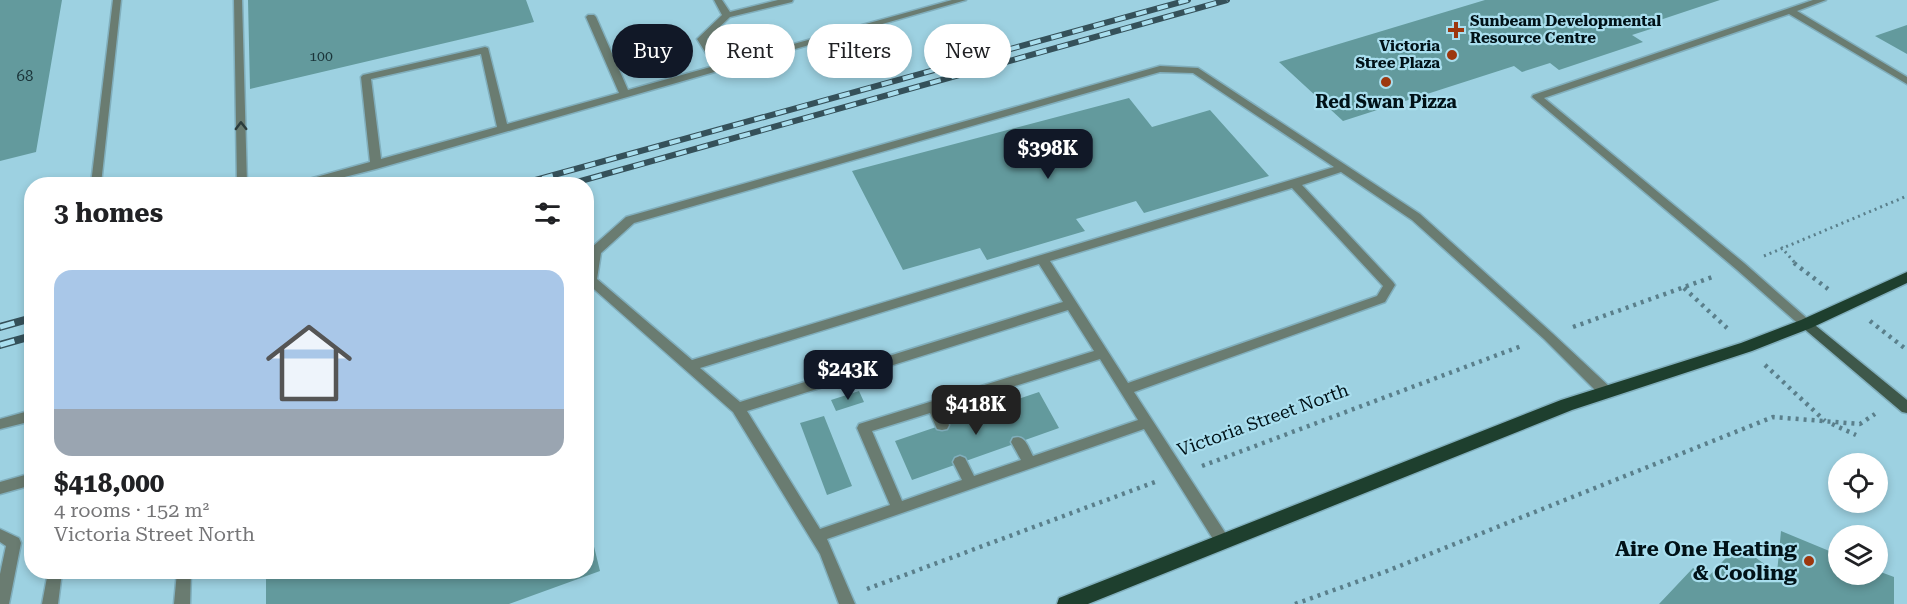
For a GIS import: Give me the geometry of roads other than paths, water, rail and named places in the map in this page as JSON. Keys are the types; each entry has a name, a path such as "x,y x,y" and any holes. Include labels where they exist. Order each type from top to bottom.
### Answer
{"main road":[{"path":"1066,604 1567,405 1806,324 1907,277"},
{"path":"1806,324 1907,408"}],"lane":[{"path":"97,177 117,0"},
{"path":"238,0 242,177"},
{"path":"718,0 727,15"},
{"path":"718,24 727,15 789,0"},
{"path":"795,47 962,0"},
{"path":"1806,324 1538,97 1822,0"},
{"path":"1790,11 1907,81"},
{"path":"591,17 625,95"},
{"path":"376,165 366,77 485,50 503,129"},
{"path":"594,258 595,251 630,220 1160,69 1195,70 1416,216 1606,392"},
{"path":"332,177 705,72"},
{"path":"690,366 1344,168"},
{"path":"1124,390 1381,299 1389,285 1294,183"},
{"path":"1042,259 1222,542"},
{"path":"594,283 738,408 826,551 846,601"},
{"path":"738,408 1070,305"},
{"path":"898,508 864,428 1101,354"},
{"path":"988,390 998,406"},
{"path":"933,406 942,425"},
{"path":"0,423 24,417"},
{"path":"817,536 1145,423"},
{"path":"1018,442 1030,462"},
{"path":"960,462 970,483"},
{"path":"0,488 24,481"},
{"path":"0,535 14,543 1,604"},
{"path":"50,604 54,579"},
{"path":"182,604 184,579"}],"railway":[{"path":"546,177 1188,0"},
{"path":"594,177 1227,0"},
{"path":"0,327 24,320"},
{"path":"0,345 24,338"}],"place":[{"name":"Sunbeam Developmental Resource Centre","path":"1456,30"},
{"name":"Victoria Stree Plaza","path":"1452,55"},
{"name":"Red Swan Pizza","path":"1386,82"},
{"name":"Aire One Heating & Cooling","path":"1809,561"}]}
